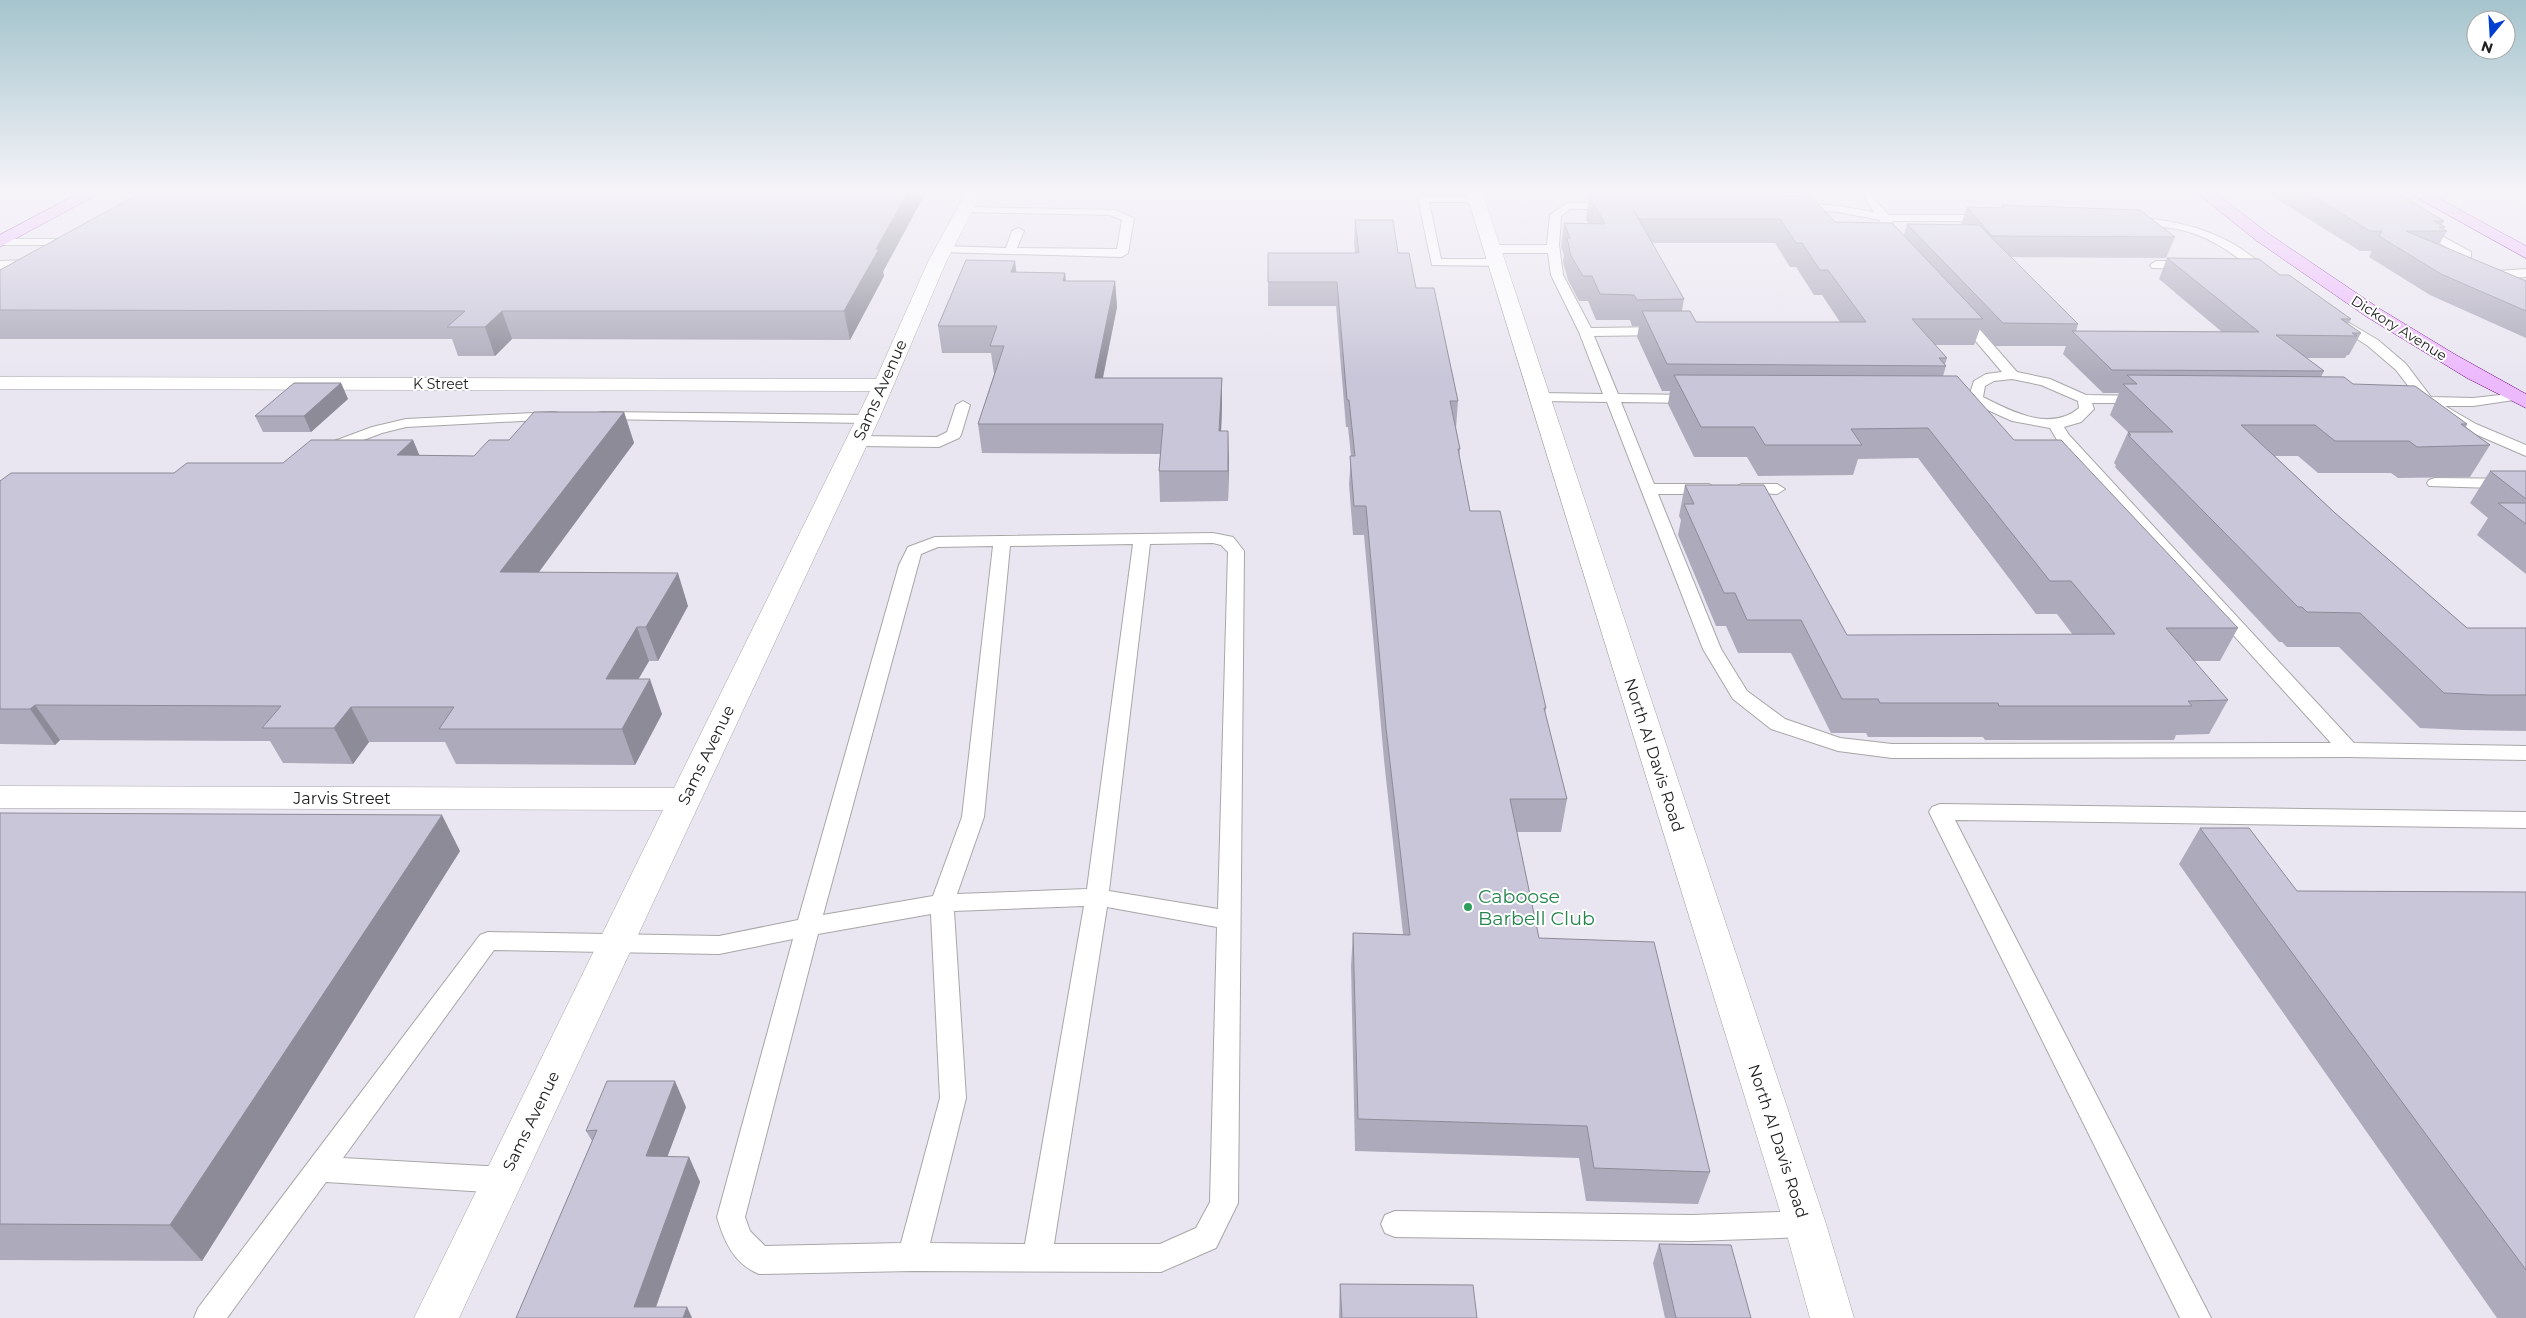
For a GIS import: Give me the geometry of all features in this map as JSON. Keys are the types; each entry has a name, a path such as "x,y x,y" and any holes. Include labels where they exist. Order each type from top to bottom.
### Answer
{"main road":[{"name":"Dickory Avenue","path":"2285,254 2392,326 2520,399"}],"street":[{"name":"Sams Avenue","path":"436,1318 863,430 941,254"},
{"name":"North Al Davis Road","path":"1494,256 1805,1224 1832,1318"},
{"name":"K Street","path":"0,383 882,386"},
{"name":"Jarvis Street","path":"0,797 685,799"}],"lane":[{"path":"1434,254 1436,262 1515,254"},
{"path":"1555,254 1557,275 1586,332 1712,649 1740,695 1778,724 1838,744 1892,751 2350,750 2526,753"},
{"path":"2240,254 2272,278"},
{"path":"2464,254 2467,255 2457,260 2456,265 2500,288"},
{"path":"0,265 33,264 50,260"},
{"path":"2156,265 2202,266"},
{"path":"2238,266 2257,266"},
{"path":"2478,277 2526,273"},
{"path":"1950,306 2012,375"},
{"path":"2331,316 2373,343 2401,367 2426,401 2471,427 2526,451"},
{"path":"1586,332 1679,331"},
{"path":"2084,399 2087,409 2080,418 2056,425 2026,420 1970,398 1979,384 1991,377 2012,375 2045,382 2084,399 2152,400"},
{"path":"1540,397 1710,399"},
{"path":"2407,401 2473,402 2520,399"},
{"path":"586,416 863,430 938,442 954,435 962,405"},
{"path":"311,455 377,430 406,423 567,416"},
{"path":"2056,425 2062,437 2350,750"},
{"path":"2435,484 2526,484"},
{"path":"1648,488 1777,489"},
{"path":"1213,538 1227,542 1236,551 1224,1203 1206,1238 1161,1258 912,1257 759,1260 738,1239 731,1217 808,927 908,565 914,551 934,542 1142,539 1213,538"},
{"path":"1037,1258 1097,897 1142,539"},
{"path":"912,1257 953,1098 942,903 973,817 1002,541"},
{"path":"2196,1318 1940,812 2526,820"},
{"path":"209,1318 488,942 719,945 942,903 1097,897 1229,920"},
{"path":"320,1169 503,1180"},
{"path":"1396,1224 1692,1228 1805,1224"}],"building":[{"path":"30,254 876,254 844,311 502,311 485,327 447,327 465,311 0,310 0,270"},
{"path":"1268,254 1409,254 1416,288 1434,288 1458,401 1450,401 1470,511 1500,511 1546,708 1544,708 1567,799 1510,799 1539,938 1654,942 1710,1172 1594,1168 1587,1126 1358,1119 1353,933 1410,935 1386,728 1366,506 1354,506 1350,456 1355,456 1349,400 1347,400 1337,282 1268,282"},
{"path":"1570,254 1658,254 1684,299 1637,300 1634,295 1600,294 1592,276 1583,276"},
{"path":"1809,254 1921,254 1983,319 1912,319 1947,358 1939,358 1946,366 1667,364 1642,311 1690,311 1696,322 1866,322 1828,270 1820,270"},
{"path":"1936,254 2008,254 2078,324 2003,323"},
{"path":"2408,254 2460,254 2526,281 2526,311 2441,274"},
{"path":"2167,258 2259,259 2280,275 2289,275 2351,319 2341,319 2361,333 2352,333 2357,336 2276,335 2324,371 2112,370 2072,331 2259,332"},
{"path":"966,260 1015,261 1011,272 1065,273 1063,281 1115,281 1095,378 1222,378 1219,431 1228,431 1228,471 1159,471 1163,424 978,424 1004,346 990,346 997,326 938,326"},
{"path":"1674,375 1957,376 2014,440 2061,440 2238,628 2166,628 2228,700 2188,701 2192,706 1999,706 1998,703 1880,703 1878,699 1842,699 1801,620 1747,620 1735,593 1724,593 1684,504 1694,504 1685,485 1764,485 1847,635 2115,634 2071,581 2050,581 1928,428 1851,429 1862,445 1765,445 1754,427 1701,427"},
{"path":"2127,375 2344,377 2353,384 2415,386 2467,424 2461,424 2490,445 2417,447 2409,441 2335,441 2315,425 2241,425 2334,512 2467,628 2526,628 2526,695 2444,693 2360,613 2307,612 2302,607 2298,607 2128,435 2131,435 2128,432 2173,432 2123,384 2137,384"},
{"path":"294,383 341,383 304,416 255,416"},
{"path":"534,412 624,412 500,572 678,573 646,627 637,627 606,679 650,679 622,729 439,729 454,707 351,707 334,728 262,728 281,706 35,705 30,709 0,709 0,481 11,473 174,473 187,463 283,463 311,440 413,440 397,455 474,456 489,440 509,440"},
{"path":"2490,471 2526,471 2526,499"},
{"path":"2498,503 2526,503 2526,524"},
{"path":"0,813 442,815 170,1225 0,1224"},
{"path":"2200,828 2249,828 2297,891 2526,892 2526,1270"},
{"path":"607,1081 675,1081 646,1156 689,1157 634,1307 687,1307 683,1318 516,1318 597,1130 586,1131"},
{"path":"1659,1244 1731,1245 1751,1318 1676,1318"},
{"path":"1340,1284 1473,1285 1477,1318 1342,1318"}],"place":[{"name":"Caboose Barbell Club","path":"1468,907"}]}
